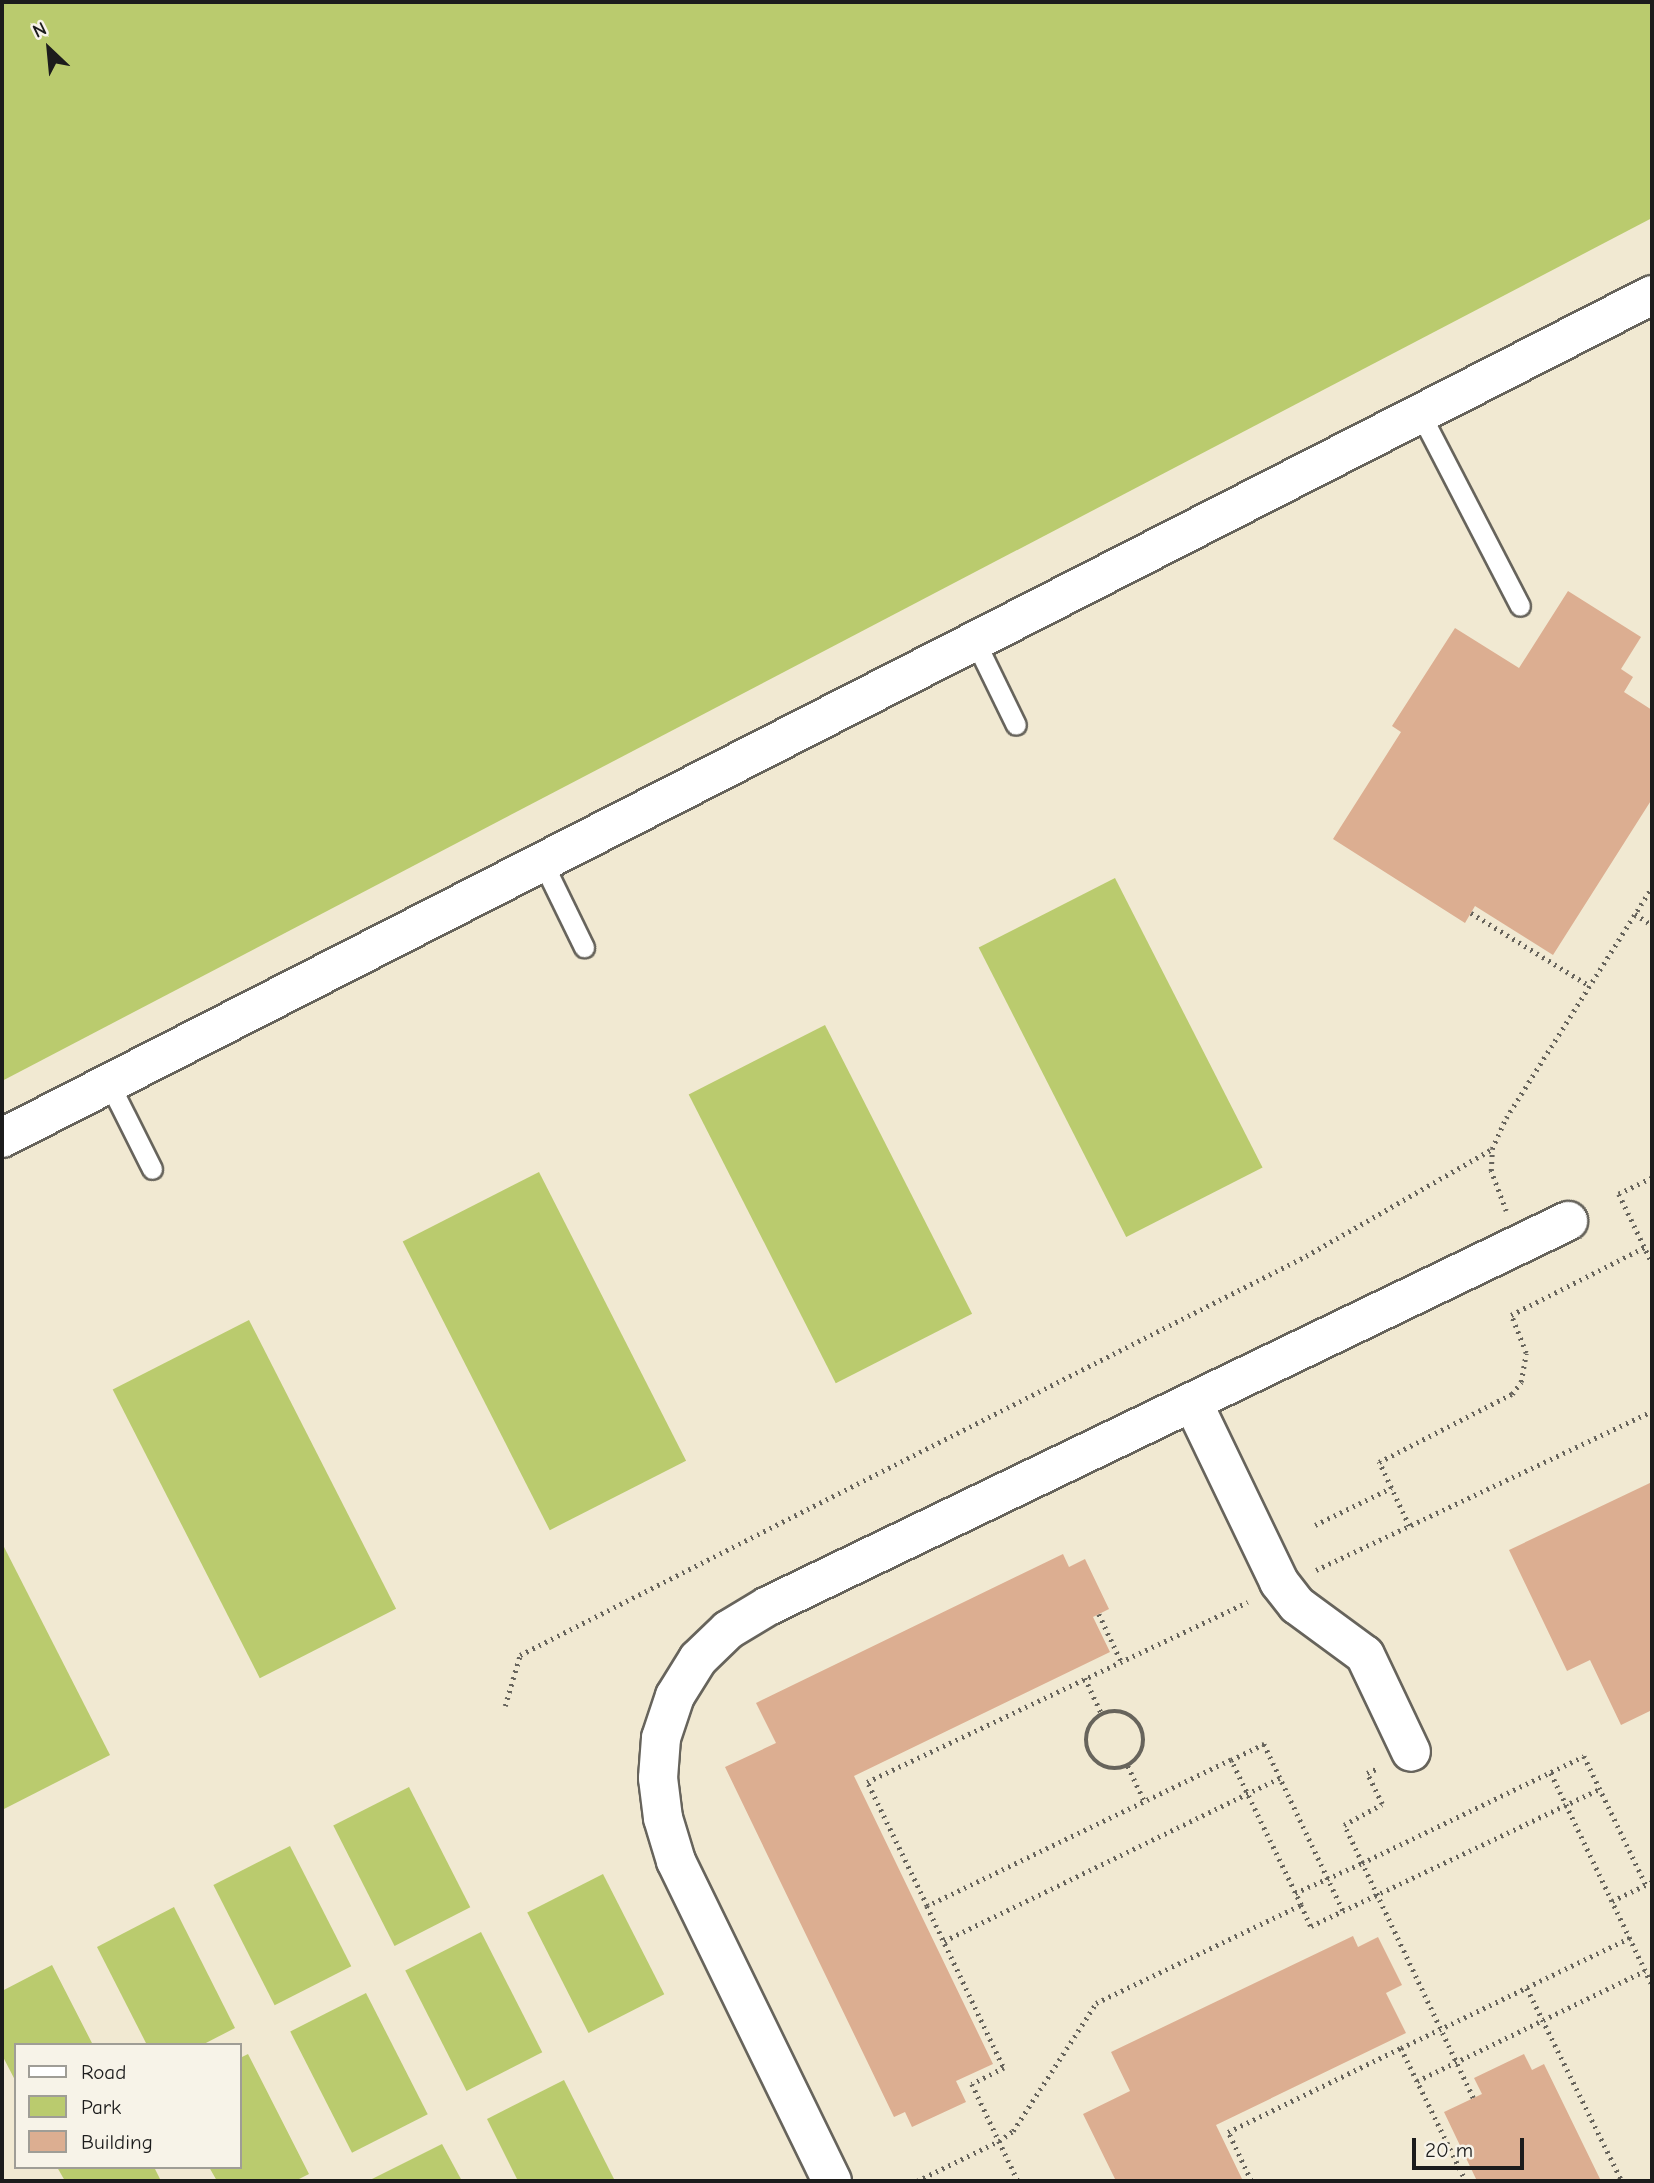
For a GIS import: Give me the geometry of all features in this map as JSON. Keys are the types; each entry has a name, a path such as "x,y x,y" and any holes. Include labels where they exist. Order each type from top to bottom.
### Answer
{"street":[{"path":"2,1138 1652,295"},
{"path":"832,2181 673,1850 663,1818 658,1778 661,1738 675,1696 706,1652 728,1630 768,1605 1568,1221"},
{"path":"1193,1403 1282,1586 1297,1605 1365,1655 1411,1752"}],"lane":[{"path":"1420,413 1520,606"},
{"path":"975,641 1016,725"},
{"path":"542,861 584,947"},
{"path":"109,1083 152,1169"}],"path":[{"path":"1521,1244 1498,1194 1492,1149 1506,1118 1652,887"},
{"path":"1471,913 1590,986"},
{"path":"1635,914 1652,925"},
{"path":"505,1706 520,1655 1306,1256 1492,1149"},
{"path":"1652,1178 1619,1194 1652,1263"},
{"path":"1409,1526 1379,1462 1496,1406 1521,1382 1526,1353 1511,1315 1645,1247"},
{"path":"1018,2181 972,2084 1004,2068 867,1782 1652,1411"},
{"path":"1315,1525 1391,1488"},
{"path":"1099,1614 1121,1661"},
{"path":"1085,1678 1102,1714"},
{"path":"1122,1712 1143,1732 1142,1752 1128,1766 1110,1769 1089,1753 1086,1735 1102,1714 1122,1712"},
{"path":"927,1906 1264,1744 1343,1910"},
{"path":"1411,1752 1367,1773 1382,1804 1344,1825 1474,2098"},
{"path":"1295,1893 1584,1756 1646,1885"},
{"path":"1231,1760 1311,1926 1600,1789"},
{"path":"1128,1766 1145,1802"},
{"path":"1551,1773 1652,1985"},
{"path":"943,1941 1280,1779"},
{"path":"1612,1901 1652,1882"},
{"path":"918,2181 999,2141 1013,2131 1096,2003 1301,1905"},
{"path":"1251,2181 1228,2132 1630,1938"},
{"path":"1417,2081 1645,1971"},
{"path":"1527,1988 1622,2181"},
{"path":"1401,2048 1466,2181"}],"green space":[{"path":"2,2 1652,2 1652,218 2,1081"},
{"path":"1115,878 1263,1168 1126,1237 979,947"},
{"path":"825,1025 972,1314 836,1383 689,1094"},
{"path":"539,1172 686,1461 550,1530 403,1241"},
{"path":"249,1320 396,1609 260,1678 113,1389"},
{"path":"2,1543 110,1755 2,1810"},
{"path":"409,1787 470,1907 395,1946 333,1826"},
{"path":"290,1846 351,1966 275,2005 213,1885"},
{"path":"603,1874 664,1994 589,2033 527,1913"},
{"path":"174,1907 235,2028 206,2043 146,2043 97,1947"},
{"path":"481,1932 542,2052 467,2091 405,1971"},
{"path":"52,1965 92,2043 14,2043 14,2078 2,2055 2,1991"},
{"path":"366,1993 428,2114 352,2153 290,2032"},
{"path":"248,2054 309,2174 295,2181 217,2181 210,2169 242,2169 242,2057"},
{"path":"564,2080 615,2181 518,2181 487,2119"},
{"path":"442,2144 462,2181 368,2181"},
{"path":"58,2169 155,2169 161,2181 65,2181"}],"building":[{"path":"1568,591 1641,637 1621,669 1633,677 1624,692 1652,710 1652,799 1553,955 1475,906 1465,923 1333,839 1401,732 1392,726 1455,628 1519,668"},
{"path":"1652,1482 1652,1710 1621,1725 1590,1660 1567,1671 1509,1550"},
{"path":"1063,1554 1069,1567 1085,1559 1109,1609 1093,1617 1110,1652 854,1776 993,2064 956,2081 966,2102 912,2127 905,2112 894,2117 725,1767 776,1743 756,1703"},
{"path":"1353,1936 1358,1947 1378,1937 1402,1985 1386,1993 1406,2033 1216,2125 1243,2181 1116,2181 1083,2114 1130,2091 1111,2052"},
{"path":"1524,2054 1532,2070 1544,2064 1601,2181 1477,2181 1444,2112 1482,2094 1474,2078"}]}
